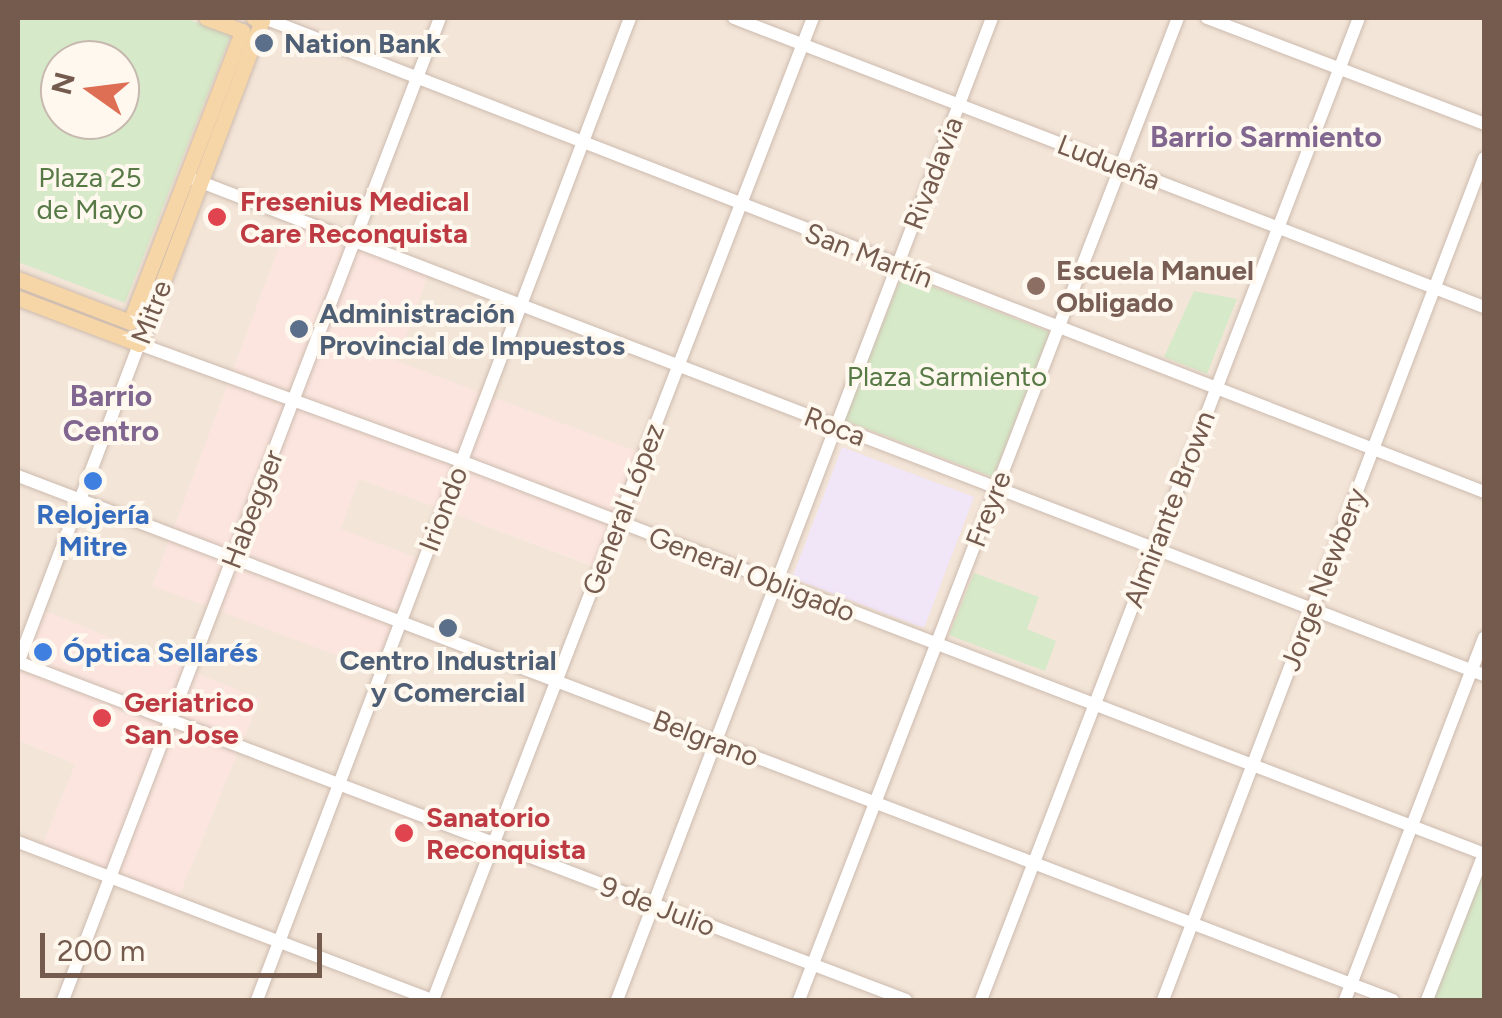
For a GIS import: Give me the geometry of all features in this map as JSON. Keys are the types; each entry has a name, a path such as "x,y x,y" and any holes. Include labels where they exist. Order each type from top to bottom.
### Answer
{"main road":[{"name":"Mitre","path":"139,344 242,31 206,18"},
{"name":"Mitre","path":"18,279 130,322 260,19"},
{"name":"General Obligado","path":"18,298 139,344"}],"street":[{"name":"Habegger","path":"64,1000 440,18"},
{"name":"Iriondo","path":"256,1000 630,18"},
{"name":"Ludueña","path":"734,18 1484,307"},
{"name":"General López","path":"432,1000 813,18"},
{"name":"Rivadavia","path":"617,1000 992,18"},
{"name":"Freyre","path":"799,1000 1178,18"},
{"path":"1207,18 1484,124"},
{"name":"Almirante Brown","path":"981,1000 1359,18"},
{"name":"San Martín","path":"260,19 1484,492"},
{"name":"Jorge Newbery","path":"1163,1000 1484,158"},
{"name":"Roca","path":"193,179 1478,673"},
{"name":"General Obligado","path":"139,344 462,462 1484,854"},
{"name":"Mitre","path":"18,663 139,344"},
{"name":"Belgrano","path":"18,476 1394,1000"},
{"path":"1345,1000 1478,673 1484,638"},
{"name":"9 de Julio","path":"18,663 906,1000"},
{"path":"18,842 432,1000"},
{"path":"1428,1000 1484,854"}],"shaded area":[{"path":"18,18 1484,18 1484,1000 18,1000 18,740 75,764 175,906 18,658","holes":["396,361 603,570 359,478 340,529 152,585"]},
{"path":"289,220 429,273 397,361 647,455 604,570 359,479 341,529 423,560 381,672 152,586"},
{"path":"842,447 974,497 924,628 792,578"},
{"path":"38,608 260,699 175,906 40,851 75,764 18,740 18,658"}],"green space":[{"name":"Plaza 25 de Mayo","path":"18,18 185,18 231,35 125,303 18,262"},
{"name":"Plaza Sarmiento","path":"902,275 1050,332 993,477 844,420"},
{"path":"1194,291 1237,299 1207,374 1164,357"},
{"path":"974,573 1039,597 1027,629 1056,641 1045,671 949,635"},
{"path":"1484,866 1484,1000 1431,1000"}],"place":[{"name":"Nation Bank","path":"264,43"},
{"name":"Fresenius Medical Care Reconquista","path":"217,217"},
{"name":"Escuela Manuel Obligado","path":"1036,286"},
{"name":"Administración Provincial de Impuestos","path":"299,329"},
{"name":"Relojería Mitre","path":"93,481"},
{"name":"Centro Industrial y Comercial","path":"448,628"},
{"name":"Óptica Sellarés","path":"43,652"},
{"name":"Geriatrico San Jose","path":"102,718"},
{"name":"Sanatorio Reconquista","path":"404,833"}],"district":[{"name":"Barrio Sarmiento","path":"1266,137"},
{"name":"Barrio Centro","path":"111,413"}]}
